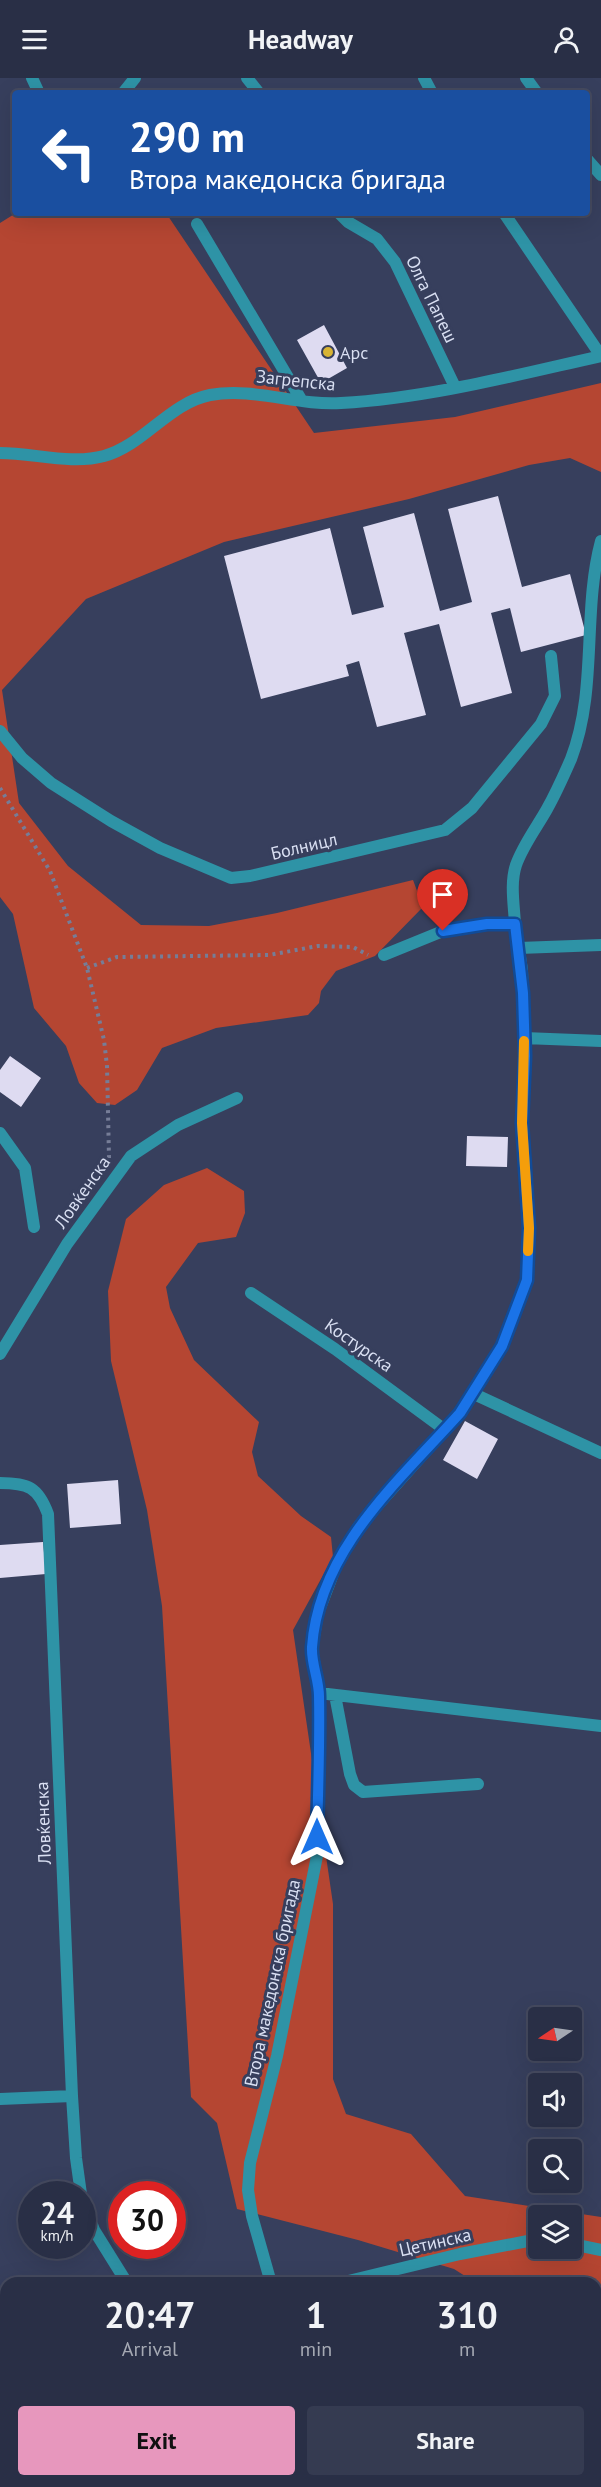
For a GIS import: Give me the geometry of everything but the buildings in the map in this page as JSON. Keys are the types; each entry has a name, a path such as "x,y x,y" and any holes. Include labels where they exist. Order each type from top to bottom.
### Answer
{"street":[{"path":"125,90 135,78"},
{"path":"247,78 257,90"},
{"path":"590,163 601,175"},
{"name":"Олга Папеш","path":"343,216 377,239 395,262 455,387"},
{"path":"506,216 601,356"},
{"path":"197,224 302,401"},
{"name":"Загрепска","path":"0,453 80,459 105,456 128,444 187,403 209,396 240,392 339,404 381,400 601,356"},
{"name":"Втора македонска бригада","path":"269,2277 252,2216 248,2190 250,2163 277,2056 317,1856 319,1693 312,1648 318,1613 339,1558 358,1526 474,1394 502,1346 527,1280 529,1228 522,1123 524,1038 522,970 515,924 513,883 516,866 549,806 571,757 583,709 592,585 601,541"},
{"name":"Болницл","path":"0,731 22,758 51,783 111,821 160,848 231,878 250,876 445,830 472,808 541,724 555,696 551,656"},
{"path":"384,956 443,931 487,924 515,924"},
{"path":"519,948 601,945"},
{"path":"524,1038 601,1041"},
{"name":"Ловќенска","path":"0,1354 67,1244 131,1156 178,1125 237,1098"},
{"path":"0,1134 25,1168 34,1227"},
{"name":"Костурска","path":"251,1293 335,1349 444,1430"},
{"path":"474,1394 601,1453"},
{"name":"Ловќенска","path":"0,1483 32,1487 42,1498 48,1514 72,2096 79,2181"},
{"path":"319,1693 601,1726"},
{"path":"335,1695 350,1773 354,1785 363,1792 478,1784"},
{"path":"0,2100 72,2096"},
{"path":"96,2233 123,2277"},
{"name":"Цетинска","path":"365,2277 460,2254 528,2241"},
{"path":"582,2246 601,2250"}],"path":[{"path":"0,788 50,871 87,968 104,1040 107,1066 110,1183"},
{"path":"87,968 117,957 269,955 318,946 353,947 368,954 384,956"}],"shaded area":[{"path":"12,216 168,216 314,433 455,417 601,383 601,472 570,458 529,465 409,499 224,542 86,599 2,690 19,803 68,866 141,925 209,926 277,913 413,880 423,907 375,956 336,971 321,991 319,1003 308,1015 216,1028 162,1048 137,1090 115,1105 97,1103 79,1083 66,1046 34,1008 13,914 0,897 0,223"},
{"path":"207,1168 244,1191 245,1213 236,1237 198,1243 166,1287 170,1308 194,1360 259,1422 252,1452 258,1476 301,1516 331,1537 333,1557 293,1630 333,1904 333,2079 346,2114 411,2134 465,2196 528,2206 528,2259 582,2259 582,2214 601,2217 601,2277 467,2277 454,2269 358,2240 237,2209 217,2123 191,2097 162,1606 147,1510 111,1361 108,1291 126,1219 164,1185"}],"slow traffic":[{"path":"524,1041 522,1123 529,1228 528,1251"}],"place":[{"name":"Арс","path":"328,352"}],"route":[{"path":"317,1837 319,1693 312,1648 318,1613 328,1584 339,1558 358,1526 460,1413 474,1394 502,1346 527,1280 529,1228 522,1123 525,1056 523,993 515,924 487,924 443,931"}]}
